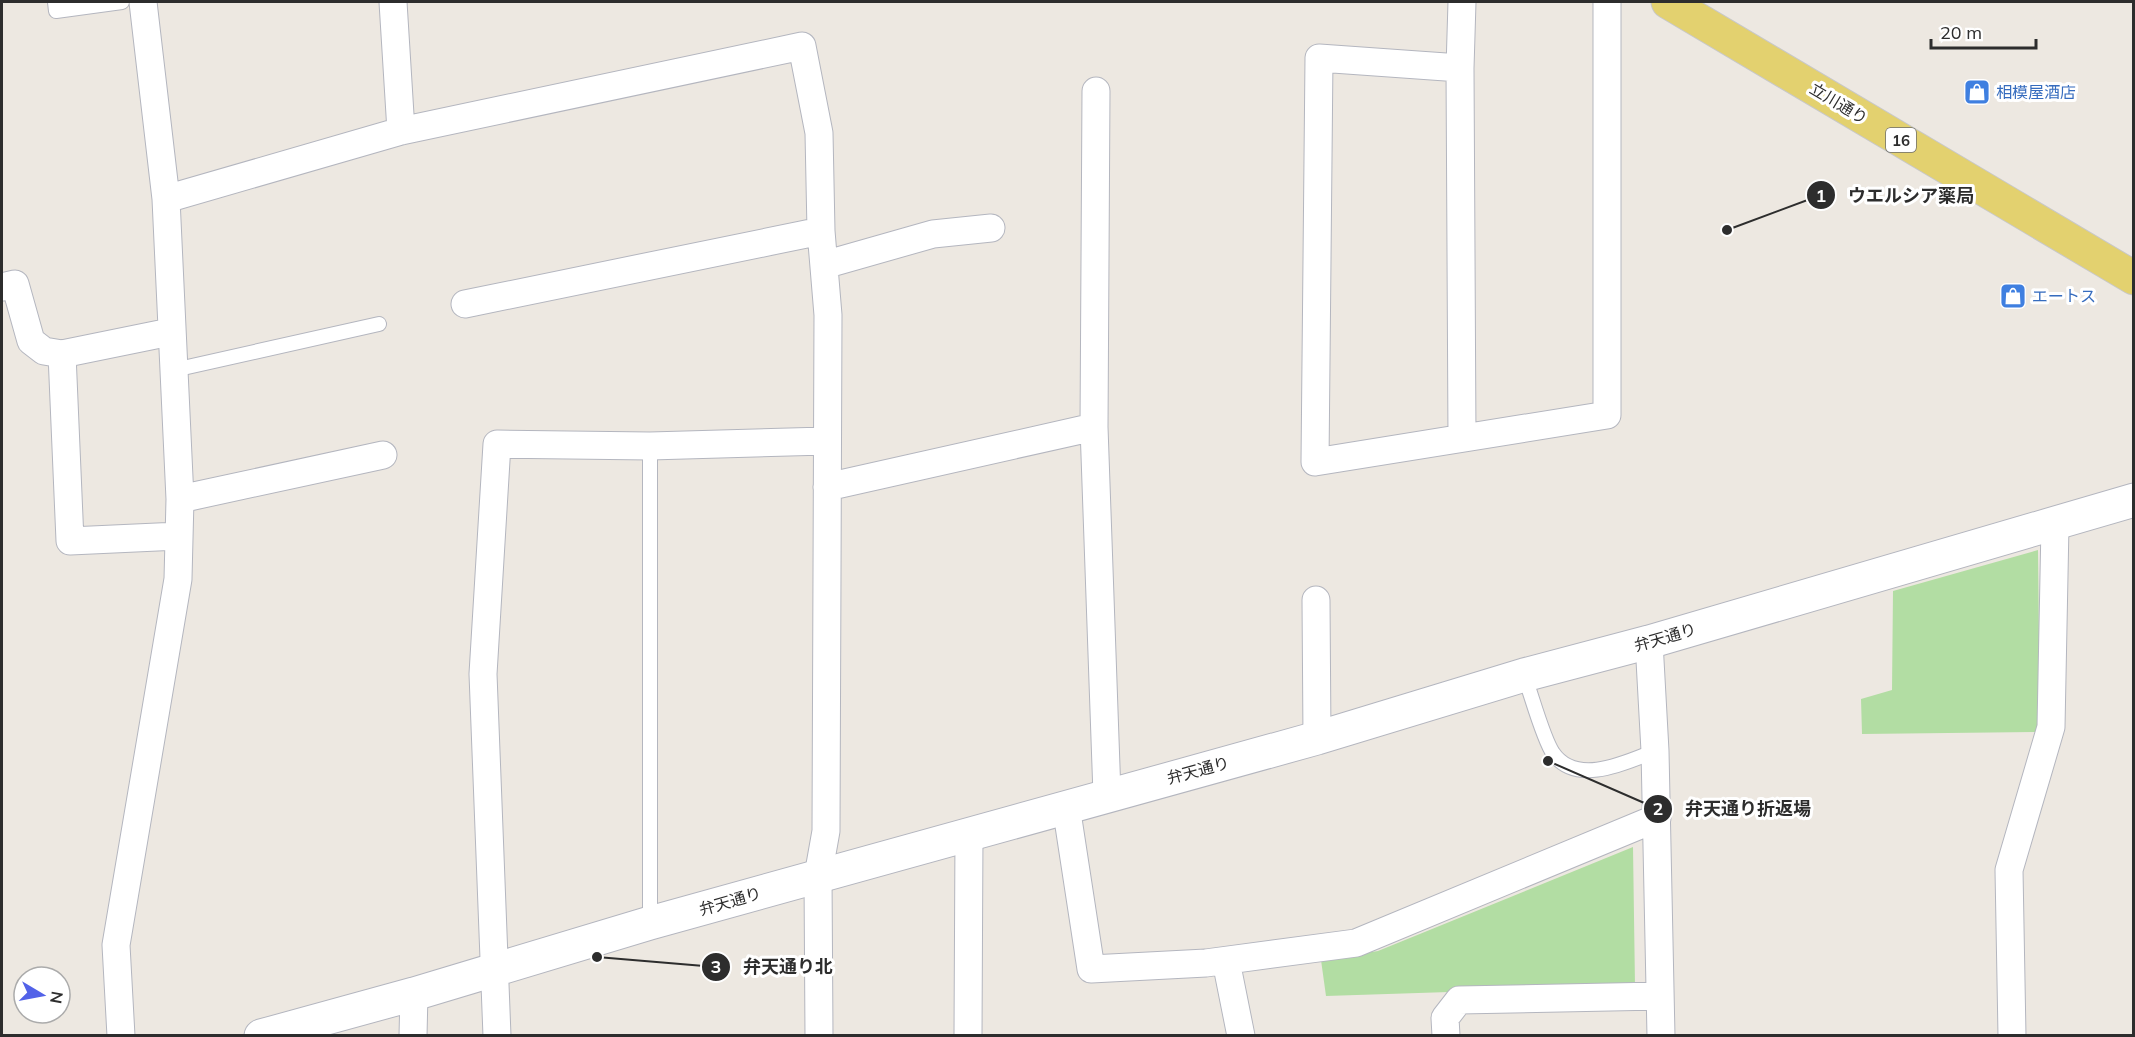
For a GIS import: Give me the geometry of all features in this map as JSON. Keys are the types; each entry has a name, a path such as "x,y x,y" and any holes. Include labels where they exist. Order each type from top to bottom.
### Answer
{"main road":[{"name":"立川通り","path":"1668,2 2133,279"}],"street":[{"path":"121,1035 116,945 178,579 180,499 170,332 166,199 143,2"},
{"path":"393,2 401,131"},
{"path":"1462,2 1460,68 1462,438"},
{"path":"1460,68 1319,58 1315,462 1607,415 1607,2"},
{"path":"166,199 401,131 802,46 819,133 821,231 828,315 826,831 818,876 819,1035"},
{"path":"1096,91 1094,427 1107,795"},
{"path":"824,265 933,234 991,228"},
{"path":"465,304 821,231"},
{"path":"2,287 15,284 31,341 44,351 62,354 170,332"},
{"path":"62,354 70,541 179,536"},
{"path":"827,487 1094,427"},
{"path":"497,1035 483,674 497,444 650,446 826,441"},
{"path":"180,499 383,454"},
{"name":"弁天通り","path":"261,1035 414,994 494,968 650,923 1066,806 1317,738 1524,675 1649,642 2055,525 2133,500"},
{"path":"2012,1035 2009,870 2051,727 2055,525"},
{"path":"1316,600 1317,738"},
{"path":"1649,642 1656,751 1661,1035"},
{"path":"1066,806 1091,969 1226,961 1356,943 1657,818"},
{"path":"968,1035 969,834"},
{"path":"1226,961 1241,1035"},
{"path":"414,994 414,1035"},
{"path":"1446,1035 1445,1018 1459,1000 1660,996"}],"lane":[{"path":"55,2 56,11 122,2"},
{"path":"174,370 380,324"},
{"path":"650,446 650,923"},
{"path":"1524,675 1553,754 1572,768 1597,770 1656,751"}],"green space":[{"path":"2038,550 2040,732 1862,734 1861,699 1892,690 1893,591"},
{"path":"1633,847 1635,986 1326,996 1321,960 1378,951"}],"place":[{"name":"相模屋酒店","path":"1977,92"},
{"name":"ウエルシア薬局","path":"1727,230"},
{"name":"エートス","path":"2013,296"},
{"name":"弁天通り折返場","path":"1548,761"},
{"name":"弁天通り北","path":"597,957"}]}
